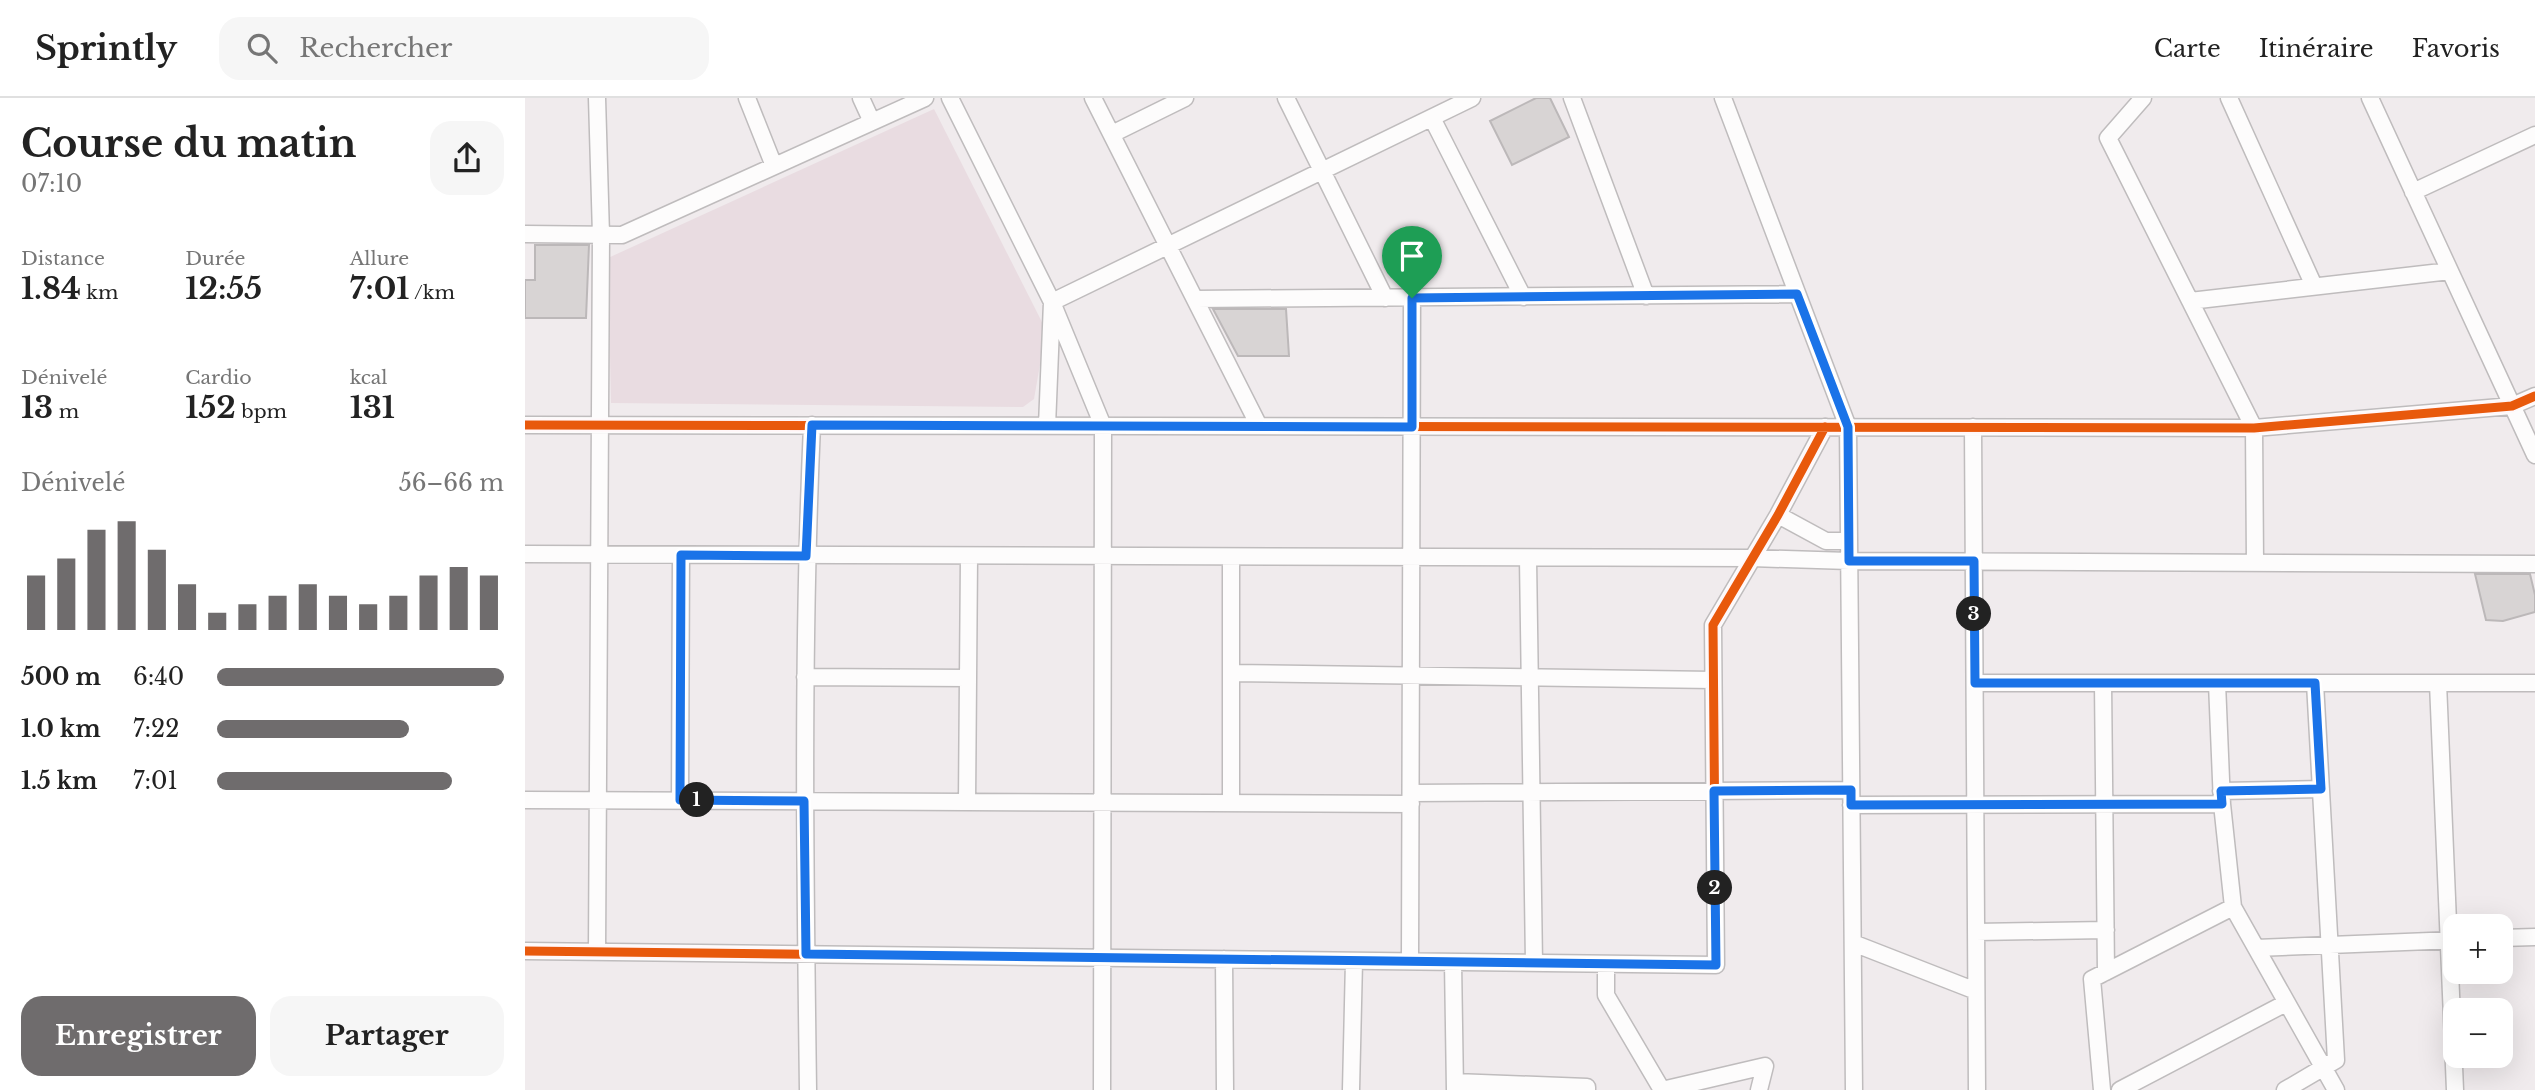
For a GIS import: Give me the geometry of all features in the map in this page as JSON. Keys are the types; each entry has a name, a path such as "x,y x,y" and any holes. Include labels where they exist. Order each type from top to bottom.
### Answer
{"street":[{"path":"597,98 601,235 597,952"},
{"path":"747,98 774,166"},
{"path":"861,98 872,122"},
{"path":"525,234 622,235 925,98"},
{"path":"950,98 1052,302 1103,426 1102,1090"},
{"path":"1093,98 1259,426"},
{"path":"1111,134 1185,98"},
{"path":"1286,98 1385,298"},
{"path":"1052,302 1472,98"},
{"path":"1572,98 1646,296"},
{"path":"1723,98 1848,427 1854,1090"},
{"path":"2143,98 2108,138 2254,428 2255,563"},
{"path":"2229,98 2314,286"},
{"path":"2370,98 2535,455"},
{"path":"1432,118 1524,297"},
{"path":"2413,192 2535,135"},
{"path":"2190,300 2450,271"},
{"path":"1196,299 1797,294"},
{"path":"1410,961 1412,298"},
{"path":"1047,426 1052,302"},
{"path":"525,425 2254,428 2512,406 2535,396"},
{"path":"808,1090 804,801 806,556 812,425"},
{"path":"525,951 1716,965 1713,625 1778,515 1825,427"},
{"path":"1973,427 1977,1090"},
{"path":"1778,515 1826,541 1849,541"},
{"path":"525,554 2535,564"},
{"path":"680,800 681,555"},
{"path":"967,802 969,557"},
{"path":"1231,558 1231,803"},
{"path":"1528,559 1534,963"},
{"path":"1231,673 1713,680"},
{"path":"805,677 968,678"},
{"path":"1975,683 2535,683"},
{"path":"2103,683 2106,972"},
{"path":"2217,683 2222,798 2233,906 2336,1090"},
{"path":"2285,1090 2336,1060 2315,683"},
{"path":"2438,683 2451,914"},
{"path":"525,800 1231,803 1532,792 1714,791 1975,805 2104,804 2222,798 2321,789"},
{"path":"2102,1090 2092,979 2233,906"},
{"path":"1976,932 2106,930"},
{"path":"2513,938 2535,937"},
{"path":"2256,948 2443,940"},
{"path":"1853,943 1976,991"},
{"path":"1224,959 1225,1090"},
{"path":"1351,1090 1354,961"},
{"path":"1453,962 1455,1086 1587,1087 1587,1090"},
{"path":"1606,964 1606,995 1662,1090 1765,1066 1759,1090"},
{"path":"2453,984 2455,1090"},
{"path":"2120,1090 2286,1003"}],"shaded area":[{"path":"934,109 1046,330 1034,399 1023,407 611,403 608,258"}],"building":[{"path":"1536,98 1550,98 1569,137 1512,165 1490,121"},
{"path":"535,245 589,245 586,318 525,318 525,280 535,280"},
{"path":"1213,309 1286,309 1289,356 1238,356"},
{"path":"2475,574 2530,574 2535,595 2535,612 2503,621 2486,620"}],"cycle path":[{"path":"525,425 2254,428 2512,406 2535,396"},
{"path":"525,951 1716,965 1713,625 1778,515 1825,427"}],"route":[{"path":"1797,294 1848,427 1849,561 1974,561 1975,683 2315,683 2321,789 2221,791 2222,804 1851,805 1851,790 1714,791 1716,965 806,954 804,801 680,800 681,555 806,556 812,425 1412,427 1412,298 1797,294"}]}
